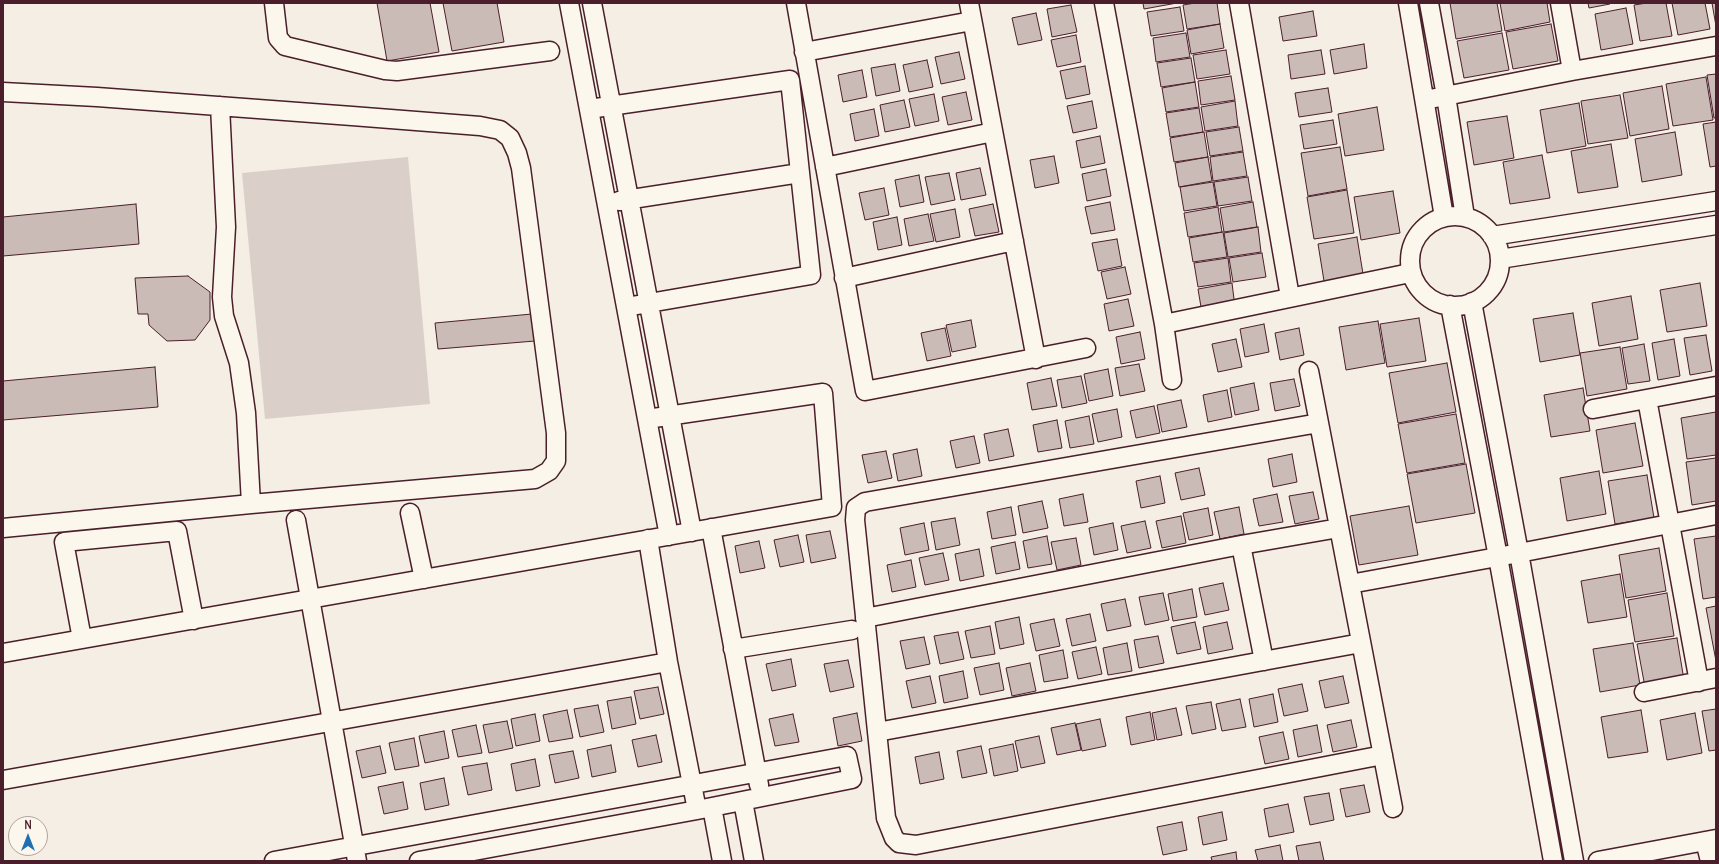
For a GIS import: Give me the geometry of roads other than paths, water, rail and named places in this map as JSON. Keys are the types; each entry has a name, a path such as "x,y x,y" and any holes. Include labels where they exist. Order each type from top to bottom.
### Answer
{"street":[{"path":"274,3 278,38 285,46 385,70 397,71 550,50"},
{"path":"569,3 668,536"},
{"path":"592,3 692,532"},
{"path":"796,3 864,391 1036,359 1086,348"},
{"path":"969,3 1036,359"},
{"path":"1104,3 1164,324 1172,380"},
{"path":"1239,3 1290,298"},
{"path":"1408,3 1444,217"},
{"path":"1429,3 1446,96 1465,217"},
{"path":"1560,3 1572,71"},
{"path":"804,52 972,21"},
{"path":"1425,100 1572,71 1716,46"},
{"path":"589,109 790,80 811,275 626,307"},
{"path":"3,92 220,106 480,126 500,130 510,138 517,153 521,168 556,433 556,461 549,471 534,479 3,528"},
{"path":"220,106 226,227 222,298 224,316 239,363 246,413 251,504"},
{"path":"825,167 993,132"},
{"path":"606,203 800,172"},
{"path":"1492,236 1716,201"},
{"path":"1444,217 1465,217 1480,224 1492,236 1498,247 1500,259 1498,272 1493,285 1484,295 1461,306 1450,306 1435,302 1423,293 1410,272 1410,253 1414,241 1422,230 1432,222 1444,217"},
{"path":"1500,259 1716,225"},
{"path":"844,278 1014,241"},
{"path":"1164,324 1410,272"},
{"path":"1472,302 1574,861"},
{"path":"1450,306 1498,557 1553,861"},
{"path":"1309,371 1393,808"},
{"path":"1593,409 1716,386"},
{"path":"3,653 832,507 823,393 647,419"},
{"path":"1644,692 1707,680 1670,524 1647,399"},
{"path":"1319,423 865,502 856,508 855,520 858,624 877,732 886,818 894,838 899,843 916,845 1383,755"},
{"path":"410,513 424,579"},
{"path":"1350,584 1716,515"},
{"path":"296,520 331,722 356,854"},
{"path":"711,528 762,797"},
{"path":"734,650 1241,545 1339,528"},
{"path":"82,640 64,542 177,531 194,620"},
{"path":"648,540 668,662 692,784 704,808 722,861"},
{"path":"1241,545 1264,661"},
{"path":"877,732 1361,643"},
{"path":"3,780 668,662"},
{"path":"274,861 356,854 692,784 847,756 852,779 743,801 419,861"},
{"path":"1540,791 1561,787"},
{"path":"743,801 754,861"},
{"path":"1598,861 1710,840 1710,861"}]}
